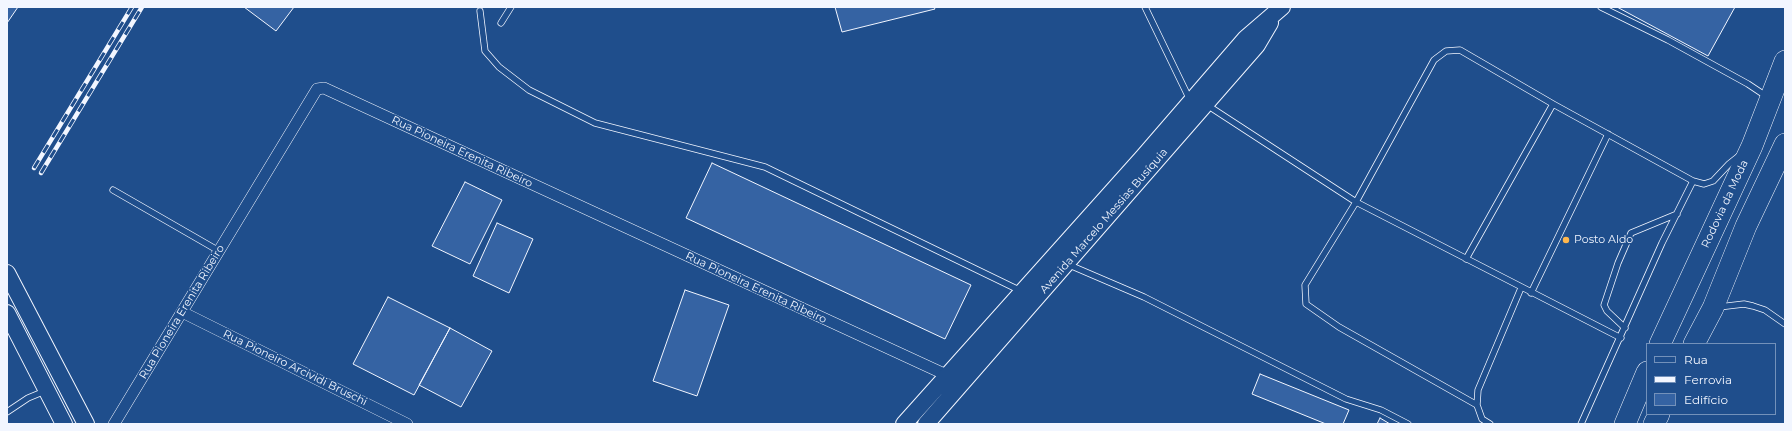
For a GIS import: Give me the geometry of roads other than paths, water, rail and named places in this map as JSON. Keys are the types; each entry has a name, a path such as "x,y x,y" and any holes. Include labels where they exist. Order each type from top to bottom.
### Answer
{"highway":[{"name":"Rodovia da Moda","path":"1660,343 1752,146 1785,61"},
{"path":"1695,343 1713,308 1746,226 1785,144"},
{"path":"1625,424 1646,374"},
{"path":"1654,424 1658,415"}],"street":[{"name":"Avenida Marcelo Messias Busíquia","path":"926,424 962,383 1059,260 1198,103 1257,45 1279,10"},
{"name":"Rua Pioneira Erenita Ribeiro","path":"114,424 317,89 324,88 962,383"},
{"name":"Avenida Marcelo Messias Busíquia","path":"904,424 1021,291 1059,260"},
{"path":"7,272 86,424"},
{"name":"Rua Pioneiro Arcividi Bruschi","path":"182,312 407,424"},
{"path":"7,313 64,424"}],"lane":[{"path":"501,23 511,7"},
{"path":"1145,7 1198,103 1356,202 1620,338"},
{"path":"1601,7 1668,40 1748,84 1770,99"},
{"path":"480,11 485,51 498,66 529,90 595,123 765,167 1021,291"},
{"path":"1477,405 1339,327 1306,304 1305,285 1356,202 1434,60 1446,51 1460,50 1552,104 1693,181 1704,184 1713,181 1729,164 1752,146"},
{"path":"1466,259 1552,104"},
{"path":"1531,293 1608,134"},
{"path":"1581,424 1693,181"},
{"path":"113,190 219,251"},
{"path":"1625,328 1607,311 1604,305 1618,262 1630,233 1677,214"},
{"path":"1059,260 1144,297 1346,399 1380,410 1408,424"},
{"path":"1490,424 1482,419 1477,405 1478,390 1521,288"},
{"path":"1713,308 1726,305 1753,306 1765,310 1785,324"},
{"path":"7,412 28,398 46,390"}],"railway":[{"path":"34,168 132,7"},
{"path":"41,173 142,7"}],"place":[{"name":"Posto Aldo","path":"1566,240"}]}
